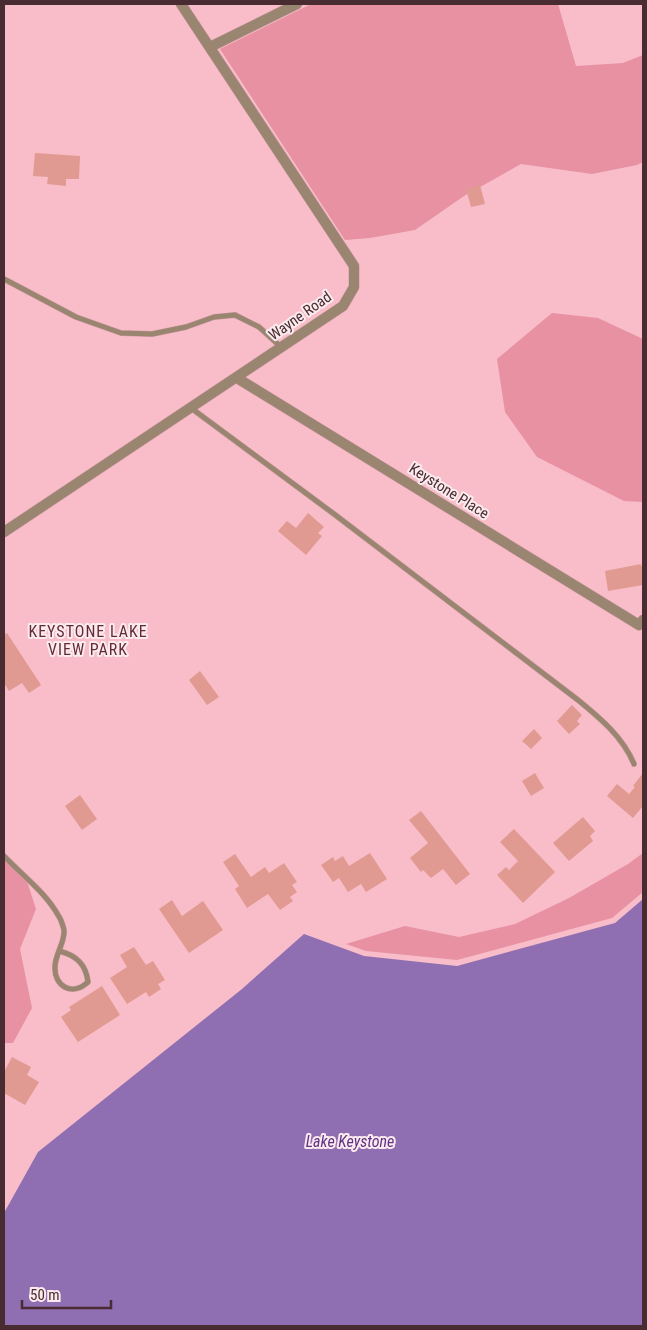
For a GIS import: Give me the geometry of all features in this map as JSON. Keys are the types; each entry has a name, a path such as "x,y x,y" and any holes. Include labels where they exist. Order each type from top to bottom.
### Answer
{"street":[{"name":"Wayne Road","path":"4,532 343,306 354,287 354,266 181,4"},
{"path":"210,47 297,4"},
{"name":"Keystone Place","path":"237,378 639,625 643,620"}],"lane":[{"path":"4,279 76,317 121,333 152,334 186,327 214,317 235,315 259,327 282,348"},
{"path":"191,408 334,514 578,700 617,736 628,750 634,764"},
{"path":"4,856 23,873 58,915 64,928 54,970 58,980 66,988 73,990 81,989 88,982 87,972 71,954 59,951"}],"shaded area":[{"path":"311,4 558,4 576,66 623,63 643,55 643,162 637,165 592,174 521,164 464,196 415,230 370,238 345,240 220,49"},
{"path":"552,313 598,318 643,339 643,502 624,501 537,457 505,412 497,359"},
{"path":"643,853 643,892 612,918 457,960 366,951 346,944 405,926 459,937 515,924 569,898 628,864"},
{"path":"4,855 24,872 36,909 20,949 32,1008 13,1043 4,1043"}],"water":[{"name":"Lake Keystone","path":"643,899 643,1326 4,1326 4,1213 38,1152 242,989 304,934 364,956 457,966 615,923"}],"building":[{"path":"35,153 80,156 79,179 66,179 66,186 47,184 48,177 33,176"},
{"path":"480,185 485,204 471,207 466,189"},
{"path":"308,513 324,527 318,533 322,536 306,555 278,531 287,521 296,528"},
{"path":"641,564 643,566 643,585 608,591 605,571"},
{"path":"7,633 41,685 29,693 22,683 9,691 4,683 4,635"},
{"path":"200,671 219,697 207,705 189,680"},
{"path":"572,705 582,715 577,721 580,724 569,734 557,721"},
{"path":"534,729 542,738 531,749 522,741"},
{"path":"535,773 544,788 531,796 522,781"},
{"path":"643,773 643,806 633,818 607,796 617,784 629,794"},
{"path":"80,795 97,819 82,830 65,806"},
{"path":"421,811 470,874 456,885 443,869 431,878 423,870 421,872 410,858 428,843 409,820"},
{"path":"583,817 595,831 590,836 593,841 569,861 553,843"},
{"path":"514,829 555,872 523,903 497,875 506,867 509,870 518,861 500,842"},
{"path":"370,853 387,879 366,892 361,884 348,892 339,878 333,882 321,865 333,857 335,861 343,856 349,866"},
{"path":"235,854 251,877 265,867 269,873 284,863 297,882 292,885 297,892 290,897 293,901 280,910 268,894 247,908 235,889 239,886 223,862"},
{"path":"172,900 182,916 203,901 223,930 189,953 159,909"},
{"path":"134,947 146,965 153,961 165,980 158,984 161,989 149,997 146,992 127,1004 110,978 127,967 120,955"},
{"path":"102,986 120,1015 78,1042 61,1017 71,1010 69,1007"},
{"path":"12,1057 31,1067 27,1075 39,1082 25,1105 4,1093 4,1072"}],"district":[{"name":"KEYSTONE LAKE VIEW PARK","path":"88,640"}]}
